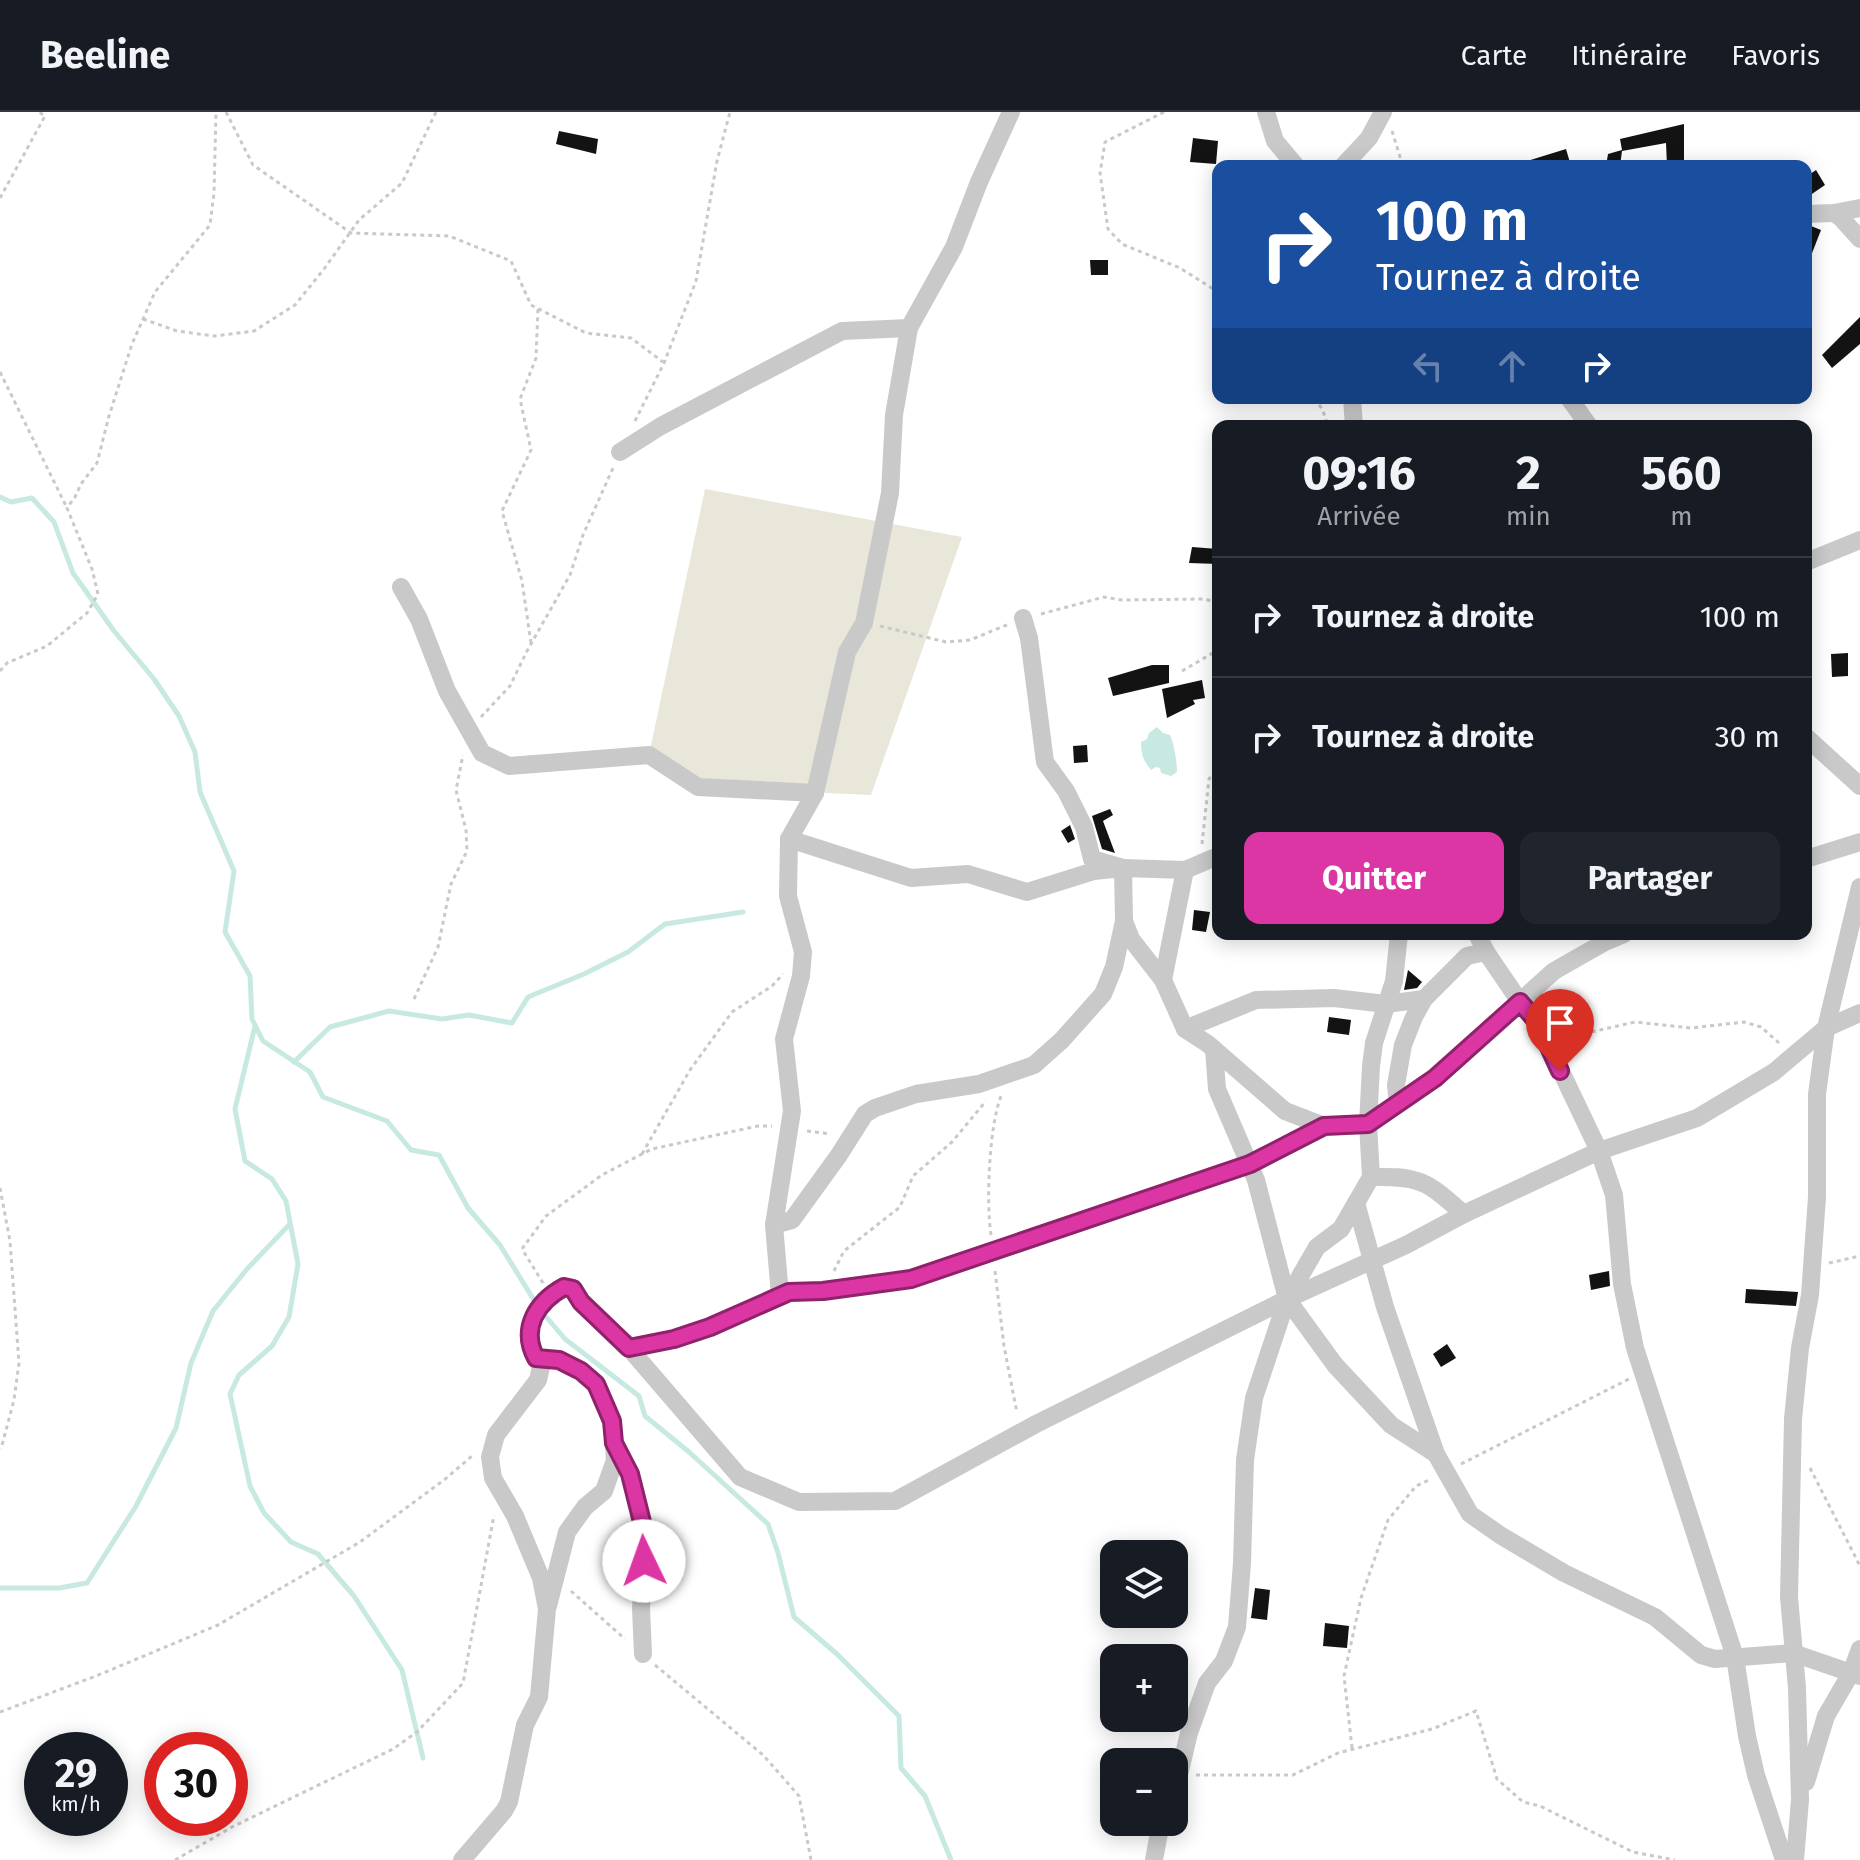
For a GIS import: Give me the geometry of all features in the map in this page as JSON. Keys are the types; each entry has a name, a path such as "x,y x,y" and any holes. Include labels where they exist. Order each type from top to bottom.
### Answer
{"street":[{"path":"780,1295 774,1225 792,1111 784,1039 801,976 803,952 788,896 789,839 815,793 847,652 864,623 890,493 894,415 909,328 954,247 1011,112"},
{"path":"1266,112 1275,141 1291,160"},
{"path":"1349,160 1386,117"},
{"path":"1812,214 1860,208"},
{"path":"1834,213 1860,239"},
{"path":"620,452 661,426 842,331 909,328"},
{"path":"1812,560 1860,540"},
{"path":"401,587 419,619 447,691 482,753 509,766 649,755 698,787 815,793"},
{"path":"1023,618 1029,638 1045,762 1066,791 1084,827 1092,859 1123,868"},
{"path":"1812,746 1860,786"},
{"path":"789,839 911,878 968,874 1027,892 1094,871 1123,868 1185,870 1212,859"},
{"path":"1812,857 1860,842"},
{"path":"774,1225 792,1220 865,1114 916,1094 979,1084 1034,1065 1062,1040 1103,994 1114,967 1124,921 1123,868"},
{"path":"1163,980 1185,870"},
{"path":"1795,1860 1800,1800 1800,1734 1789,1597 1793,1419 1800,1348 1810,1295 1818,1188 1817,1094 1826,1028 1860,887"},
{"path":"1124,921 1131,939 1163,980 1185,1029 1214,1049 1285,1111 1324,1126 1368,1124 1435,1078 1554,971 1610,940"},
{"path":"1185,1748 1207,1683 1224,1661 1237,1627 1245,1460 1254,1398 1287,1299 1317,1247 1341,1229 1371,1177 1368,1124 1371,1066 1374,1043 1394,981 1398,940"},
{"path":"1398,1104 1396,1085 1403,1045 1414,1017 1424,999 1483,940 1520,1002 1538,1023 1599,1151 1614,1195 1622,1284 1635,1348 1735,1657 1756,1775 1784,1860"},
{"path":"1185,1029 1256,1000 1334,998 1386,1004 1424,999"},
{"path":"547,1609 537,1567 515,1516 493,1478 490,1457 496,1435 538,1380 541,1367 530,1346 533,1317 551,1294 564,1287 573,1289 581,1302 629,1348 740,1477 799,1502 895,1501 1036,1424 1464,1214 1599,1151 1697,1118 1774,1072 1826,1028 1860,1013"},
{"path":"1214,1049 1217,1089 1256,1180 1287,1299 1335,1365 1391,1425 1436,1454"},
{"path":"629,1348 674,1339 710,1327 789,1292 823,1291 911,1279 1250,1164 1324,1126"},
{"path":"1371,1177 1416,1181 1431,1188 1464,1214"},
{"path":"1356,1203 1385,1307 1436,1454 1470,1514 1564,1573 1655,1617 1701,1655 1715,1659 1793,1653 1856,1674"},
{"path":"462,1860 509,1802 525,1725 539,1697 547,1609 567,1532 585,1507 604,1491 615,1460 612,1421 596,1384 581,1371 559,1360 536,1358"},
{"path":"614,1443 630,1474 646,1538 641,1608 643,1654"},
{"path":"1800,1800 1826,1716 1856,1674 1860,1649"},
{"path":"1154,1860 1158,1836"}],"path":[{"path":"0,198 45,116 39,112"},
{"path":"67,508 97,463 132,344 155,292 210,225 216,112"},
{"path":"226,112 253,165 351,233 449,236 511,261 531,305 586,333 631,338 664,363"},
{"path":"143,319 177,331 214,336 254,331 295,305 359,220 402,183 436,112"},
{"path":"1164,112 1105,142 1100,173 1108,229 1122,244 1180,268 1212,288"},
{"path":"1386,117 1402,160"},
{"path":"531,643 522,581 502,511 531,450 520,399 536,358 538,309"},
{"path":"0,372 67,508 92,569 98,594 87,613 47,646 7,663 0,671"},
{"path":"1182,671 1212,654"},
{"path":"414,999 438,947 451,884 467,851 466,830 456,790 469,730"},
{"path":"1202,844 1212,775"},
{"path":"642,1154 690,1070 732,1012 772,986 782,975"},
{"path":"1538,1023 1578,1035 1635,1022 1691,1028 1744,1022 1761,1027 1778,1043 1790,1039"},
{"path":"823,1291 844,1251 900,1207 913,1176 952,1142 990,1097"},
{"path":"551,1294 522,1249 546,1216 602,1175 652,1149 758,1126 830,1134 855,1130"},
{"path":"0,1188 10,1241 19,1363 14,1400 1,1449"},
{"path":"1812,1262 1826,1264 1860,1256"},
{"path":"1352,1749 1344,1676 1366,1585 1388,1520 1416,1486 1643,1372"},
{"path":"0,1712 218,1625 360,1542 444,1480 496,1435"},
{"path":"1807,1459 1860,1566"},
{"path":"175,1860 232,1827 393,1749 417,1732 463,1683 499,1488"},
{"path":"556,1577 763,1755 799,1796 811,1860"},
{"path":"1188,1780 1293,1775 1338,1753 1432,1729 1476,1711 1497,1779 1523,1802 1540,1806 1633,1852 1675,1860"}],"shaded area":[{"path":"705,489 962,537 871,795 698,787 649,755"},
{"path":"1157,727 1170,735 1173,743 1177,772 1171,776 1161,773 1160,768 1151,770 1142,753 1141,742"}],"building":[{"path":"1684,124 1684,160 1667,160 1666,143 1622,151 1621,160 1607,160 1608,154 1622,150 1620,139"},
{"path":"559,131 598,139 596,154 556,144"},
{"path":"1193,138 1218,141 1216,160 1212,160 1212,164 1190,162"},
{"path":"1566,149 1569,160 1531,160"},
{"path":"1816,170 1825,185 1812,194 1812,173"},
{"path":"1812,226 1821,230 1812,253"},
{"path":"1090,260 1108,260 1108,275 1091,275"},
{"path":"1860,317 1860,344 1832,368 1822,355"},
{"path":"1192,547 1212,549 1212,564 1189,563"},
{"path":"1848,653 1848,676 1832,677 1831,654"},
{"path":"1152,665 1169,665 1169,683 1113,696 1108,678"},
{"path":"1202,680 1205,698 1193,700 1195,704 1167,718 1162,689"},
{"path":"1087,745 1088,762 1074,763 1073,746"},
{"path":"1110,809 1113,815 1103,821 1115,853 1102,849 1092,816"},
{"path":"1070,825 1075,839 1068,843 1061,831"},
{"path":"1194,910 1210,912 1206,932 1192,930"},
{"path":"1408,970 1422,982 1417,988 1404,990"},
{"path":"1329,1017 1351,1020 1349,1035 1327,1032"},
{"path":"1609,1271 1610,1286 1591,1290 1589,1275"},
{"path":"1746,1289 1798,1292 1796,1306 1745,1303"},
{"path":"1447,1344 1456,1358 1441,1367 1433,1354"},
{"path":"1255,1588 1270,1590 1267,1620 1251,1618"},
{"path":"1325,1623 1349,1626 1347,1648 1323,1646"}],"waterway":[{"path":"0,497 11,502 32,498 54,522 73,573 179,716 195,752 200,792 234,871 225,932 250,976 252,1019 263,1041 310,1072 323,1097 387,1121 411,1150 439,1155 468,1208 500,1245 537,1305"},
{"path":"294,1062 330,1027 389,1011 442,1019 469,1015 512,1023 528,997 628,952 665,924 743,912"},
{"path":"255,1026 235,1109 245,1161 272,1179 286,1201 298,1264 289,1317 272,1346 239,1375 230,1394 250,1486 264,1513 291,1542 318,1554 354,1596 402,1670 423,1758"},
{"path":"0,1588 59,1588 87,1583 136,1506 176,1428 191,1363 213,1311 290,1224"},
{"path":"543,1313 565,1339 639,1396 645,1416 768,1524 794,1617 838,1655 899,1716 901,1768 925,1796 951,1860"}],"route":[{"path":"644,1561 646,1538 630,1474 614,1443 612,1421 596,1384 581,1371 559,1360 536,1358 530,1346 533,1317 551,1294 564,1287 573,1289 581,1302 629,1348 674,1339 710,1327 789,1292 823,1291 911,1279 1250,1164 1324,1126 1368,1124 1435,1078 1520,1002 1538,1023 1560,1071"}]}
